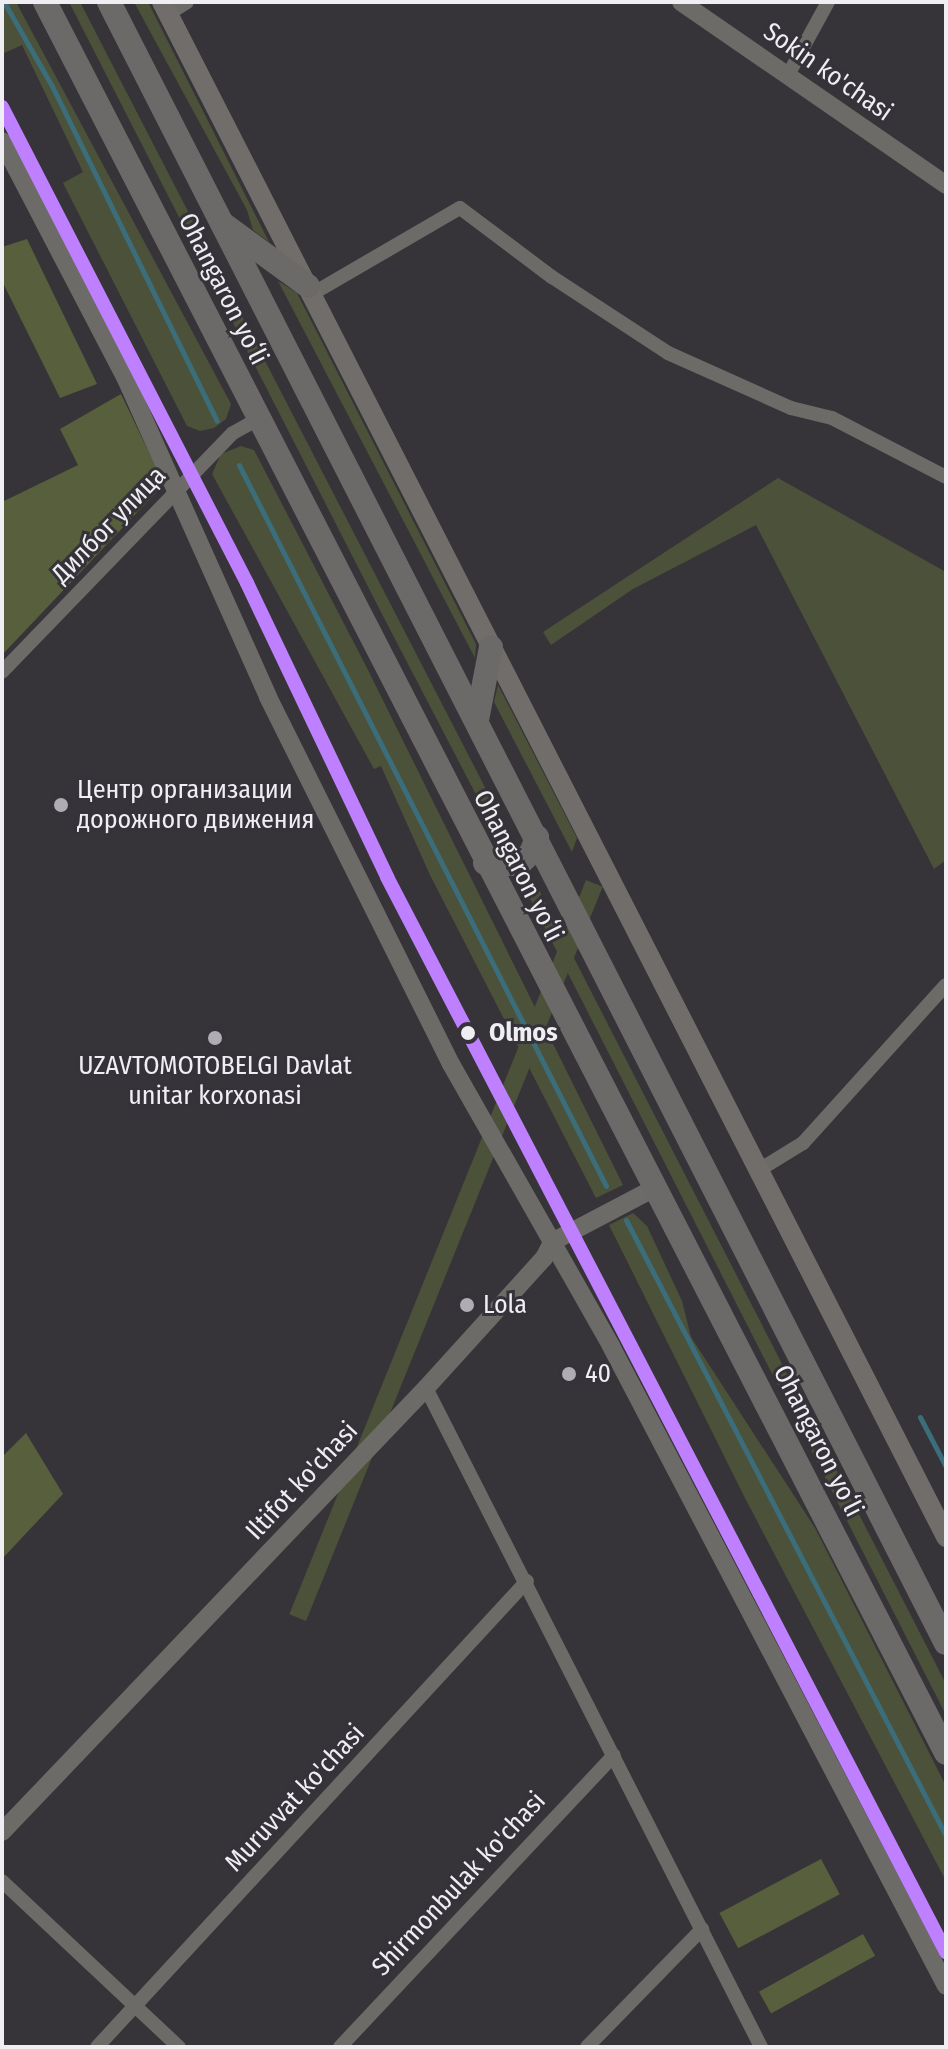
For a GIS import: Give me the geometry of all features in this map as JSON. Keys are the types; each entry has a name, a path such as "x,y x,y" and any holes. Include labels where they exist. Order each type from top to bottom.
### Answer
{"highway":[{"name":"Ohangaron yoʻli","path":"45,2 485,863 946,1753"},
{"name":"Ohangaron yoʻli","path":"109,2 946,1643"},
{"path":"218,219 310,290"},
{"path":"477,720 491,647"},
{"path":"485,863 519,864 531,853 537,837"}],"main road":[{"path":"165,8 946,1537"}],"street":[{"path":"165,8 187,2"},
{"name":"Sokin ko'chasi","path":"681,2 946,185"},
{"path":"788,75 828,2"},
{"path":"2,141 177,488 335,835 451,1064 742,1591 946,1986"},
{"path":"310,290 460,208 552,277 668,353 791,408 832,418 946,477"},
{"name":"Дилбог улица","path":"2,672 177,488 233,433 258,419"},
{"path":"759,1170 803,1143 946,985"},
{"name":"Iltifot ko'chasi","path":"2,1832 426,1388 544,1258 552,1242 655,1188"},
{"path":"426,1388 527,1581 761,2047"},
{"name":"Muruvvat ko'chasi","path":"97,2047 527,1581"},
{"name":"Shirmonbulak ko'chasi","path":"340,2047 614,1755"},
{"path":"2,1881 179,2047"},
{"path":"587,2047 702,1929"}],"green space":[{"path":"2,2 16,2 231,404 226,419 214,428 200,431 187,426 63,183 83,172 22,45 2,54"},
{"path":"69,2 80,2 506,828 504,836 496,833"},
{"path":"134,2 148,2 269,242 253,230 247,210"},
{"path":"27,239 97,384 60,398 2,281 2,247"},
{"path":"278,281 297,293 476,644 475,658"},
{"path":"121,394 164,484 2,655 2,502 78,465 60,429"},
{"path":"241,446 254,450 366,666 623,1185 596,1198 430,875 381,766 374,769 212,474 221,454"},
{"path":"778,478 946,572 946,860 934,869 756,525 633,589 551,645 543,632"},
{"path":"498,685 577,838 572,852 494,702"},
{"path":"528,880 535,882 946,1684 946,1715 524,887"},
{"path":"586,880 603,887 306,1621 289,1614"},
{"path":"633,1213 647,1226 682,1301 691,1337 815,1528 946,1786 946,1881 746,1500 609,1225"},
{"path":"26,1433 63,1494 2,1559 2,1457"},
{"path":"821,1859 840,1894 738,1948 719,1913"},
{"path":"863,1934 875,1956 771,2014 759,1992"}],"waterway":[{"path":"4,2 52,86 217,421"},
{"path":"239,465 606,1186"},
{"path":"626,1220 946,1836"},
{"path":"920,1417 946,1467"}],"transit line":[{"path":"2,107 247,583 387,877 946,1952"}],"place":[{"name":"Центр организации дорожного движения","path":"61,805"},
{"name":"Olmos","path":"468,1033"},
{"name":"UZAVTOMOTOBELGI Davlat unitar korxonasi","path":"215,1038"},
{"name":"Lola","path":"467,1305"},
{"name":"40","path":"569,1374"}]}
